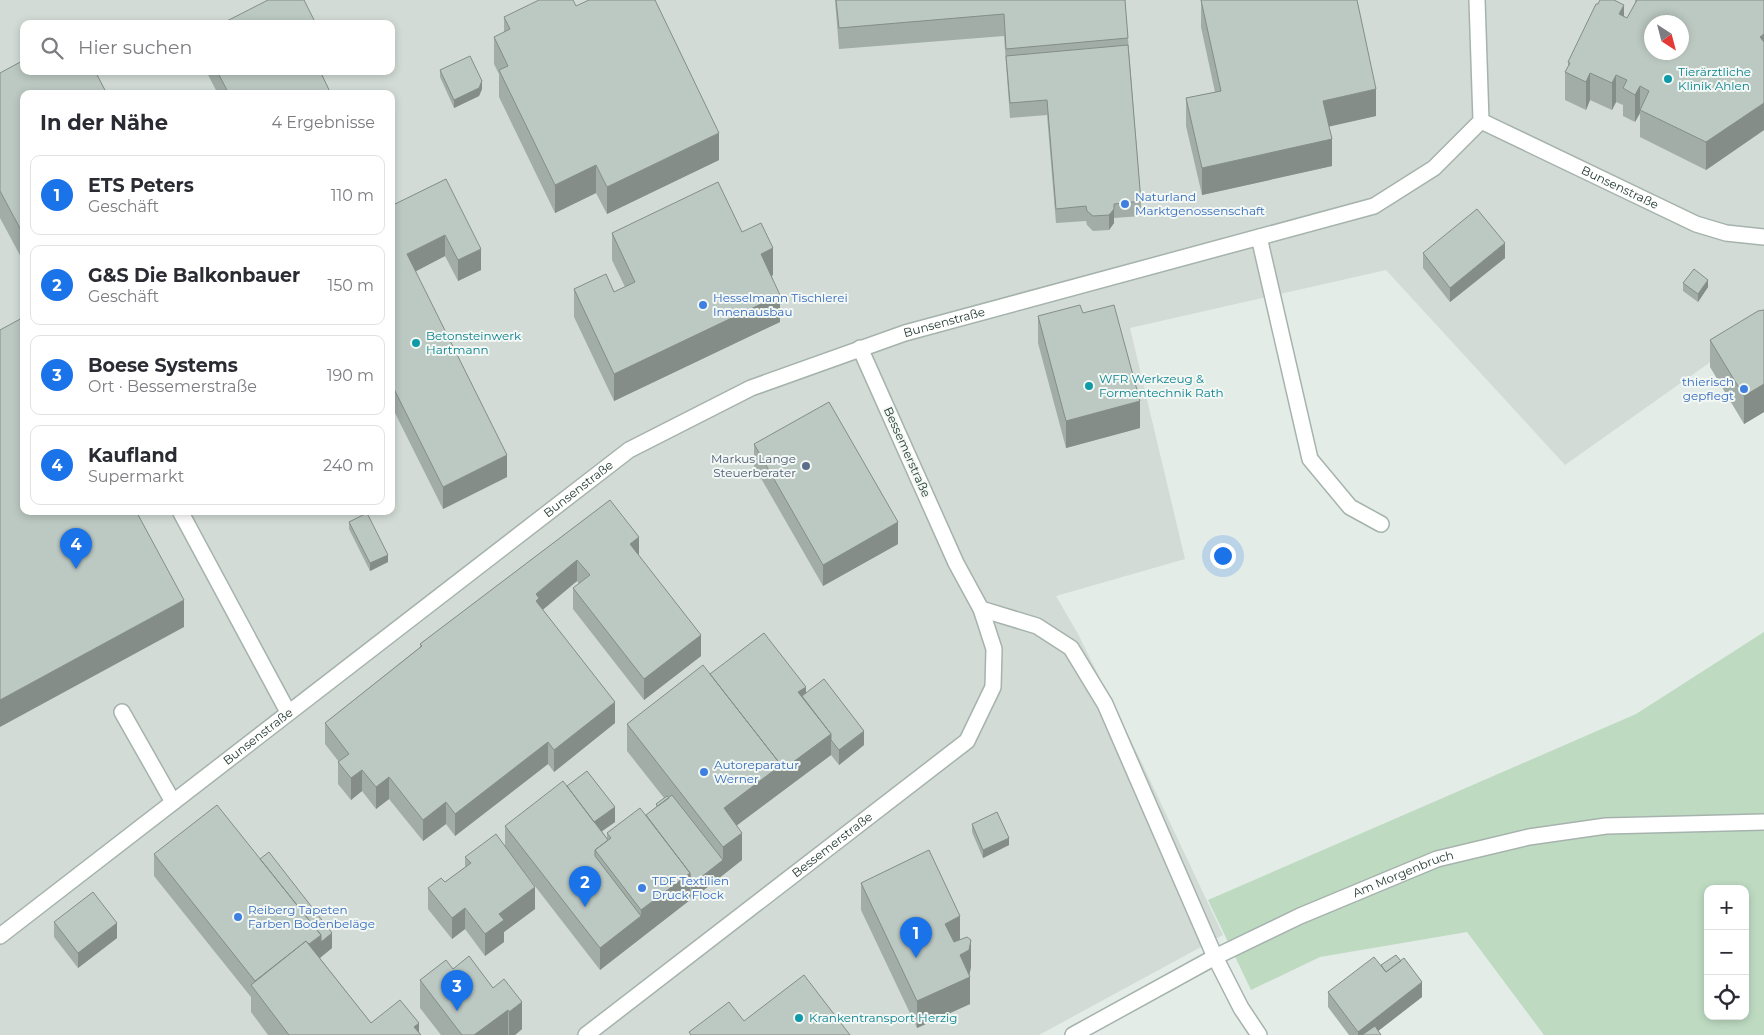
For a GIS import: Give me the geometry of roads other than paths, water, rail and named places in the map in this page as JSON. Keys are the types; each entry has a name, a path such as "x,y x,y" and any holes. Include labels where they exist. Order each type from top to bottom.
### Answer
{"street":[{"path":"1477,0 1481,121"},
{"name":"Bunsenstraße","path":"0,936 629,450 751,388 860,348 914,331 1374,206 1434,168 1481,121 1696,224 1726,233 1764,236"},
{"path":"1259,238 1310,459 1350,507 1382,524"},
{"name":"Bessemerstraße","path":"586,1035 967,741 993,687 994,650 981,609 956,563 860,348"},
{"path":"182,515 288,712"},
{"path":"981,609 1037,626 1070,648 1105,704 1215,957 1241,1008 1259,1035"},
{"path":"122,712 172,802"},
{"name":"Am Morgenbruch","path":"1073,1035 1215,957 1300,916 1447,856 1529,837 1606,826 1764,822"}],"place":[{"name":"Tierärztliche Klinik Ahlen","path":"1668,79"},
{"name":"Naturland Marktgenossenschaft","path":"1125,204"},
{"name":"Hesselmann Tischlerei Innenausbau","path":"703,305"},
{"name":"Betonsteinwerk Hartmann","path":"416,343"},
{"name":"WFR Werkzeug & Formentechnik Rath","path":"1089,386"},
{"name":"thierisch gepflegt","path":"1744,389"},
{"name":"Markus Lange Steuerberater","path":"806,466"},
{"name":"Kaufland","path":"76,569"},
{"name":"Autoreparatur Werner","path":"704,772"},
{"name":"TDF Textilien Druck Flock","path":"642,888"},
{"name":"G&S Die Balkonbauer","path":"585,907"},
{"name":"Reiberg Tapeten Farben Bodenbeläge","path":"238,917"},
{"name":"ETS Peters","path":"916,958"},
{"name":"Boese Systems","path":"457,1011"},
{"name":"Krankentransport Herzig","path":"799,1018"}]}
